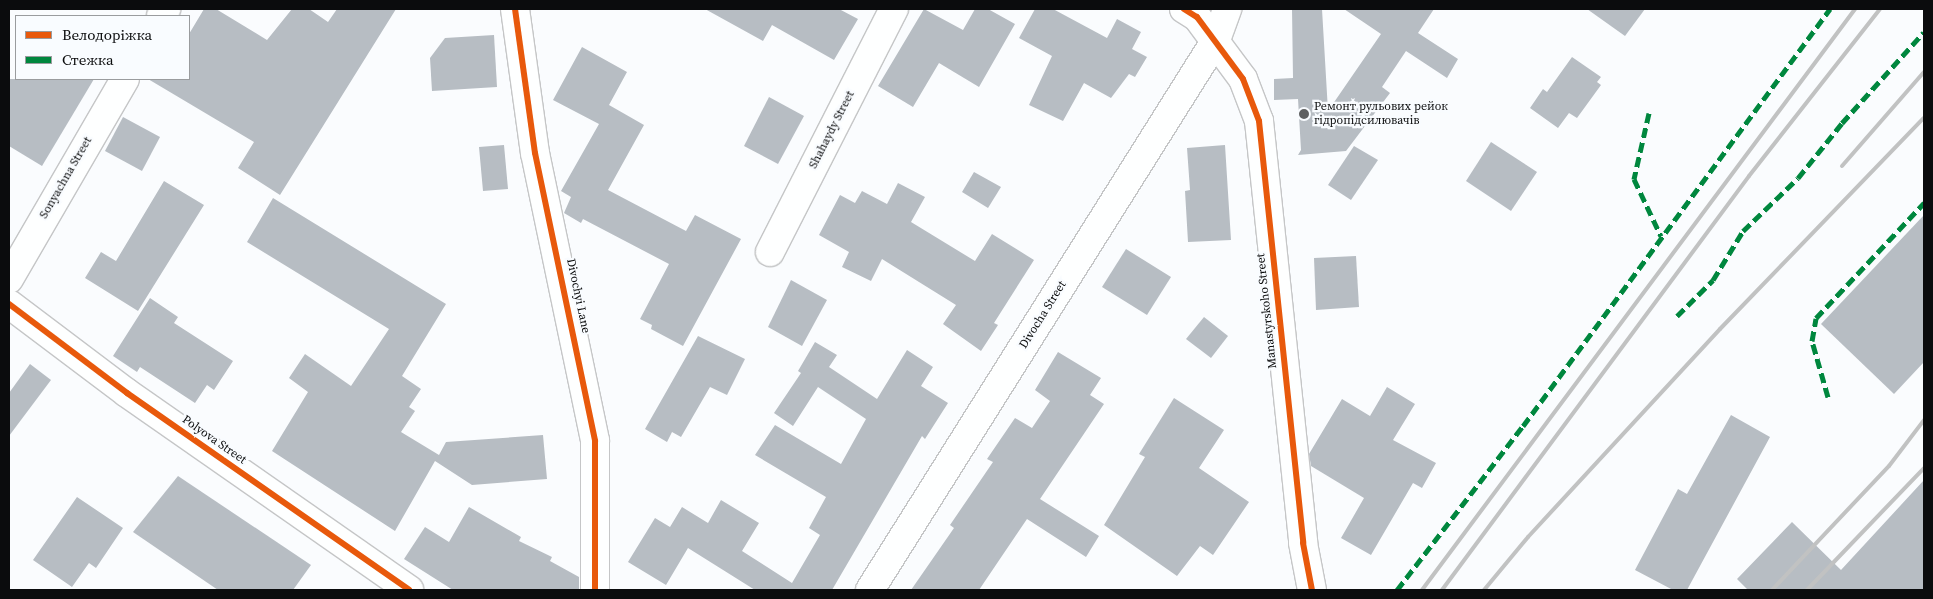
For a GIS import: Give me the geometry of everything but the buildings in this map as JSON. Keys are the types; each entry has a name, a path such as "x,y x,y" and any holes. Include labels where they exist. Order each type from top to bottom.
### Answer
{"street":[{"name":"Divochyi Lane","path":"515,9 535,153 595,441 595,590"},
{"name":"Shahaydy Street","path":"770,252 894,9"},
{"path":"1184,9 1197,17 1216,40"},
{"path":"1216,40 1227,9"},
{"name":"Divocha Street","path":"870,590 1216,40"},
{"name":"Manastyrskoho Street","path":"1216,40 1243,80 1259,121 1303,543 1312,590"},
{"name":"Sonyachna Street","path":"9,279 124,80"},
{"name":"Polyova Street","path":"9,304 127,393 409,590"}],"railway":[{"path":"1422,590 1855,9"},
{"path":"1442,590 1749,176 1880,9"},
{"path":"1842,166 1924,72"},
{"path":"1484,590 1528,537 1720,329 1924,118"},
{"path":"1772,590 1889,466 1924,420"},
{"path":"1807,590 1924,468"}],"marked path":[{"path":"1397,590 1523,426 1830,9"},
{"path":"1677,316 1713,280 1743,231 1798,178 1842,123 1924,32"},
{"path":"1649,113 1634,179 1661,236"},
{"path":"1828,397 1812,341 1816,318 1924,203"}],"cycle path":[{"path":"515,9 535,153 595,441 595,590"},
{"path":"1184,9 1197,17 1243,79 1259,121 1303,543 1312,590"},
{"path":"9,304 127,393 409,590"}],"place":[{"name":"Ремонт рульових рейок гідропідсилювачів","path":"1304,114"}]}
